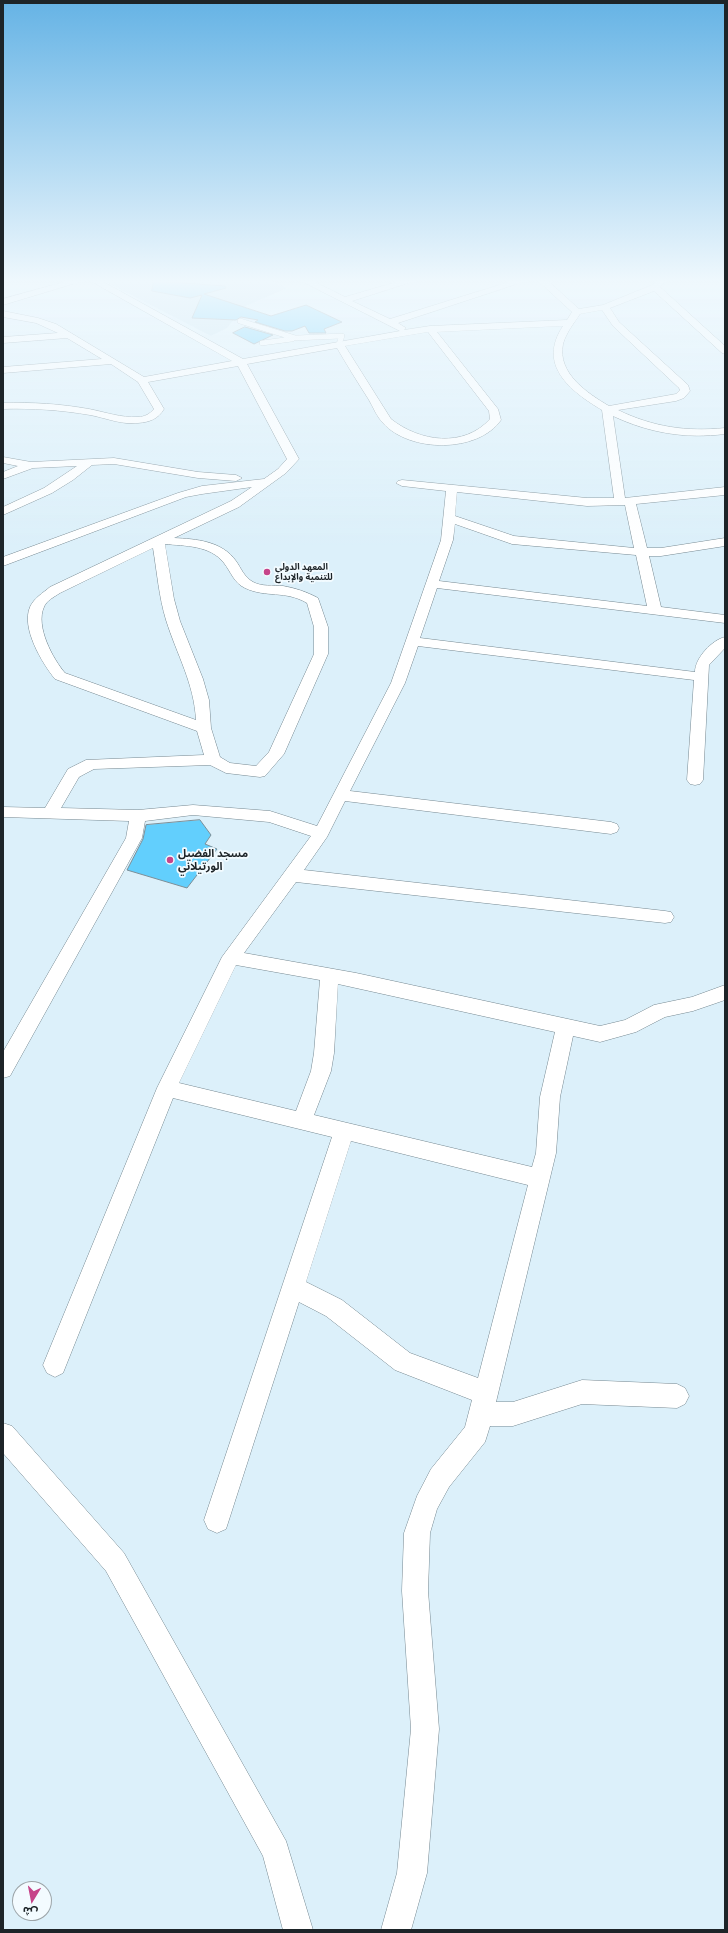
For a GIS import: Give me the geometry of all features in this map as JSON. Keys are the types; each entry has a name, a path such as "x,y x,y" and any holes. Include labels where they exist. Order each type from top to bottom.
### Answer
{"street":[{"path":"3,406 47,406 133,420 143,420 152,417 159,409 142,380 127,370"},
{"path":"142,380 195,370"},
{"path":"204,728 60,676 53,670 36,630 36,610 43,599 55,590 235,504 282,471 293,460 244,370"},
{"path":"355,370 394,429 414,437 438,441 463,440 483,433 496,420 494,411 462,370"},
{"path":"562,370 575,388 607,409 629,420 666,430 692,433 725,431"},
{"path":"607,409 672,399 680,396 685,391 684,387 666,370"},
{"path":"607,409 625,502 642,552 655,610"},
{"path":"3,460 31,465 114,461 198,475 226,476 266,482"},
{"path":"3,512 41,495 76,474 89,462"},
{"path":"3,476 31,465"},
{"path":"3,562 23,553 182,495 202,490 266,482"},
{"path":"402,483 588,502 625,502 725,491"},
{"path":"56,1365 167,1088 231,957 292,876 321,833 398,683 447,540 452,488"},
{"path":"449,518 512,540 642,552 661,552 725,542"},
{"path":"158,540 173,621 196,679 202,700 204,728 212,760"},
{"path":"50,813 73,773 91,764 212,760 226,768 260,772 276,754 321,654 321,627 313,601 299,592 256,588 246,584 235,572 229,559 219,550 205,545 158,540"},
{"path":"432,584 725,618"},
{"path":"412,641 701,677"},
{"path":"695,780 702,665 711,653 725,641"},
{"path":"340,795 611,828"},
{"path":"3,812 138,816 201,810 270,817 321,833"},
{"path":"3,1070 134,838 138,816"},
{"path":"292,876 665,917"},
{"path":"231,957 329,975 565,1028 600,1034 629,1027 661,1010 693,1004 725,992"},
{"path":"302,1120 321,1071 324,1053 329,975"},
{"path":"396,1930 412,1873 424,1729 415,1591 417,1533 426,1505 440,1478 476,1432 546,1153 550,1097 565,1028"},
{"path":"167,1088 539,1178"},
{"path":"217,1520 344,1130"},
{"path":"293,1287 334,1308 403,1362 483,1404 513,1414 582,1392 677,1396"},
{"path":"3,1435 115,1562 276,1851 298,1930"}],"building":[{"name":"مسجد الفضيل الورتيلاني","path":"200,820 211,835 205,844 217,849 187,888 127,870 143,839 146,825"}],"place":[{"name":"المعهد الدولي للتنمية والإبداع","path":"267,572"},
{"name":"مسجد الفضيل الورتيلاني","path":"170,860"}]}
